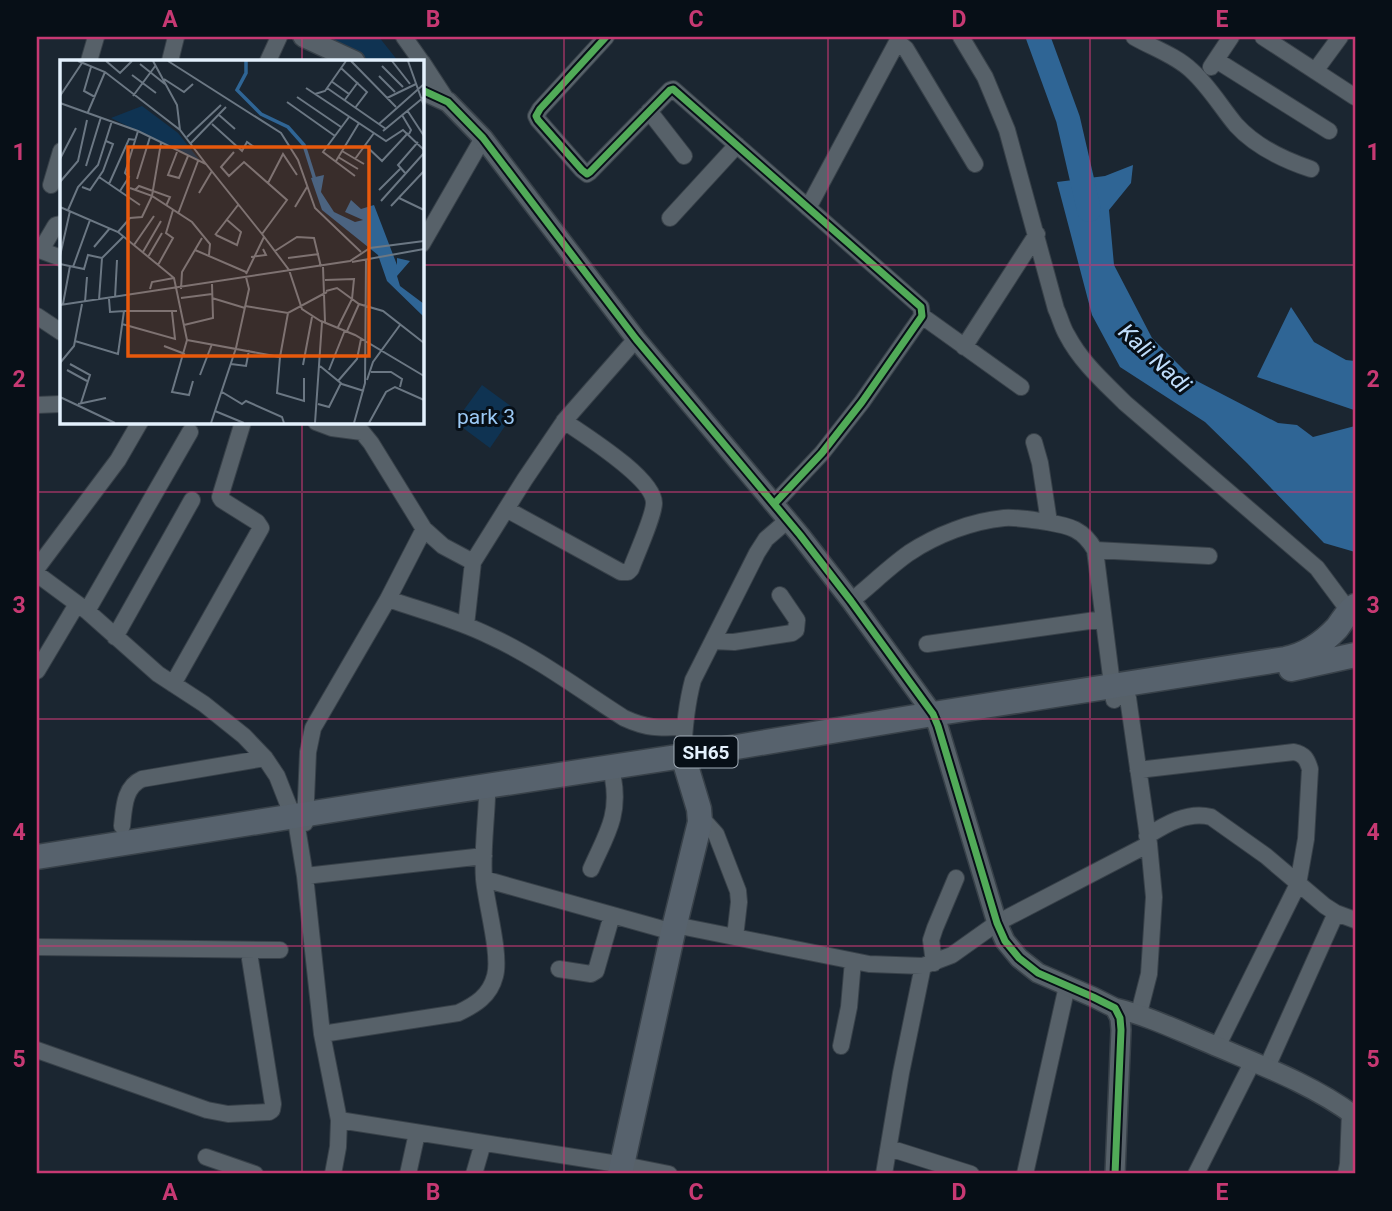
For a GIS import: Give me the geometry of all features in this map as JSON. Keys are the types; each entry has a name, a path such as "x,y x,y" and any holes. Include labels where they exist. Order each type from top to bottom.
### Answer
{"main road":[{"name":"SH65","path":"1118,695 1299,656 1326,640 1352,608"},
{"name":"SH65","path":"37,869 300,821 935,720 1315,665 1355,655"},
{"name":"SH65","path":"37,857 487,797 613,778 685,761"},
{"path":"622,1169 674,928 700,822 699,809 685,761"}],"street":[{"path":"89,60 96,37"},
{"path":"170,60 176,37"},
{"path":"268,60 279,37"},
{"path":"303,37 347,59"},
{"path":"404,37 420,60"},
{"path":"606,37 536,116 582,170 587,173 673,89 921,307 922,316 856,410 822,453 775,503"},
{"path":"961,37 985,77 1000,110 1056,309 1066,334 1081,357 1125,403 1317,568 1352,608"},
{"path":"1135,37 1181,61 1202,80 1239,128 1276,155 1311,169"},
{"path":"1202,80 1231,37"},
{"path":"1263,37 1355,97"},
{"path":"1315,71 1340,37"},
{"path":"808,208 896,44 906,49 975,164"},
{"path":"1216,60 1329,131"},
{"path":"424,66 449,102 482,138 636,339 775,503 851,601 935,720 997,923 1005,941 1019,958 1038,974 1115,1008 1139,1013 1260,1064 1313,1090 1352,1114 1346,1174"},
{"path":"424,91 449,102"},
{"path":"649,111 684,156"},
{"path":"424,240 482,138"},
{"path":"670,218 737,145"},
{"path":"51,185 60,155"},
{"path":"60,224 56,225 39,249 60,258"},
{"path":"964,346 1037,234"},
{"path":"37,316 60,331"},
{"path":"922,316 1021,387"},
{"path":"466,625 473,562 564,421 636,339"},
{"path":"37,405 60,404"},
{"path":"506,509 621,572 631,569 654,506 651,493 625,465 564,421"},
{"path":"37,568 118,460 139,424"},
{"path":"173,684 261,528 257,522 220,497 242,424"},
{"path":"321,424 362,432 424,529 443,546 473,562"},
{"path":"37,671 82,608 190,432"},
{"path":"1034,442 1049,522"},
{"path":"114,637 192,500"},
{"path":"851,601 909,553 976,523 1005,518 1049,522 1077,530 1088,538 1095,550 1103,619 1118,695 1138,770 1148,840 1154,897 1152,946 1149,974 1139,1013"},
{"path":"685,761 684,727 693,680 757,553 766,539 788,520"},
{"path":"333,1174 339,1120 322,1034 300,821 308,752 313,728 388,599 424,529"},
{"path":"1095,550 1209,556"},
{"path":"37,573 158,674 204,704 244,736 265,758 277,776 300,821"},
{"path":"713,641 734,642 792,633 796,630 797,620 780,595"},
{"path":"388,599 466,625 528,656 624,718 640,725 653,728 684,727"},
{"path":"927,644 1103,619"},
{"path":"1138,770 1294,752 1301,753 1310,769 1306,839 1298,884 1217,1047"},
{"path":"122,826 125,800 134,782 265,758"},
{"path":"591,869 613,818 616,793 613,778"},
{"path":"322,1034 458,1013 474,1006 488,992 496,975 496,959 484,879 487,797"},
{"path":"484,879 612,915 674,928 735,937 869,964 928,964 952,955 997,923 1148,840 1178,819 1203,815 1211,817 1266,856 1336,913 1355,920"},
{"path":"700,822 707,824 716,834 738,891 735,937"},
{"path":"305,876 484,856"},
{"path":"884,1174 901,1073 928,964 931,940 956,878"},
{"path":"1196,1174 1260,1064 1336,913"},
{"path":"559,969 591,974 596,971 612,915"},
{"path":"37,947 280,950"},
{"path":"37,1051 206,1110 228,1114 269,1112 273,1104 250,959"},
{"path":"841,1045 849,1007 853,961"},
{"path":"1025,1174 1067,986"},
{"path":"1115,1008 1120,1018 1121,1030 1115,1174"},
{"path":"339,1120 622,1169 669,1174"},
{"path":"408,1174 417,1132"},
{"path":"474,1174 483,1143"},
{"path":"889,1148 971,1174"},
{"path":"206,1157 255,1174"}],"green space":[{"path":"315,37 379,37 397,60 362,60"},
{"name":"park 3","path":"482,385 516,410 490,448 455,422"}],"water":[{"path":"1133,165 1131,183 1109,210 1114,265 1152,338 1193,379 1278,423 1297,425 1313,437 1355,426 1355,552 1324,543 1205,422 1120,367 1092,315 1057,182 1105,176"},
{"path":"1291,307 1314,342 1346,360 1355,361 1355,412 1257,377"}],"waterway":[{"name":"Kali Nadi","path":"1038,37 1068,119 1089,210"}],"cycle path":[{"path":"606,37 536,116 582,170 587,174 590,172 673,89 921,307 922,316 862,402 822,453 775,503"},
{"path":"424,91 448,102 483,138 636,339 800,535 933,714 997,923 1005,941 1019,958 1038,973 1115,1008 1120,1018 1115,1174"}]}
